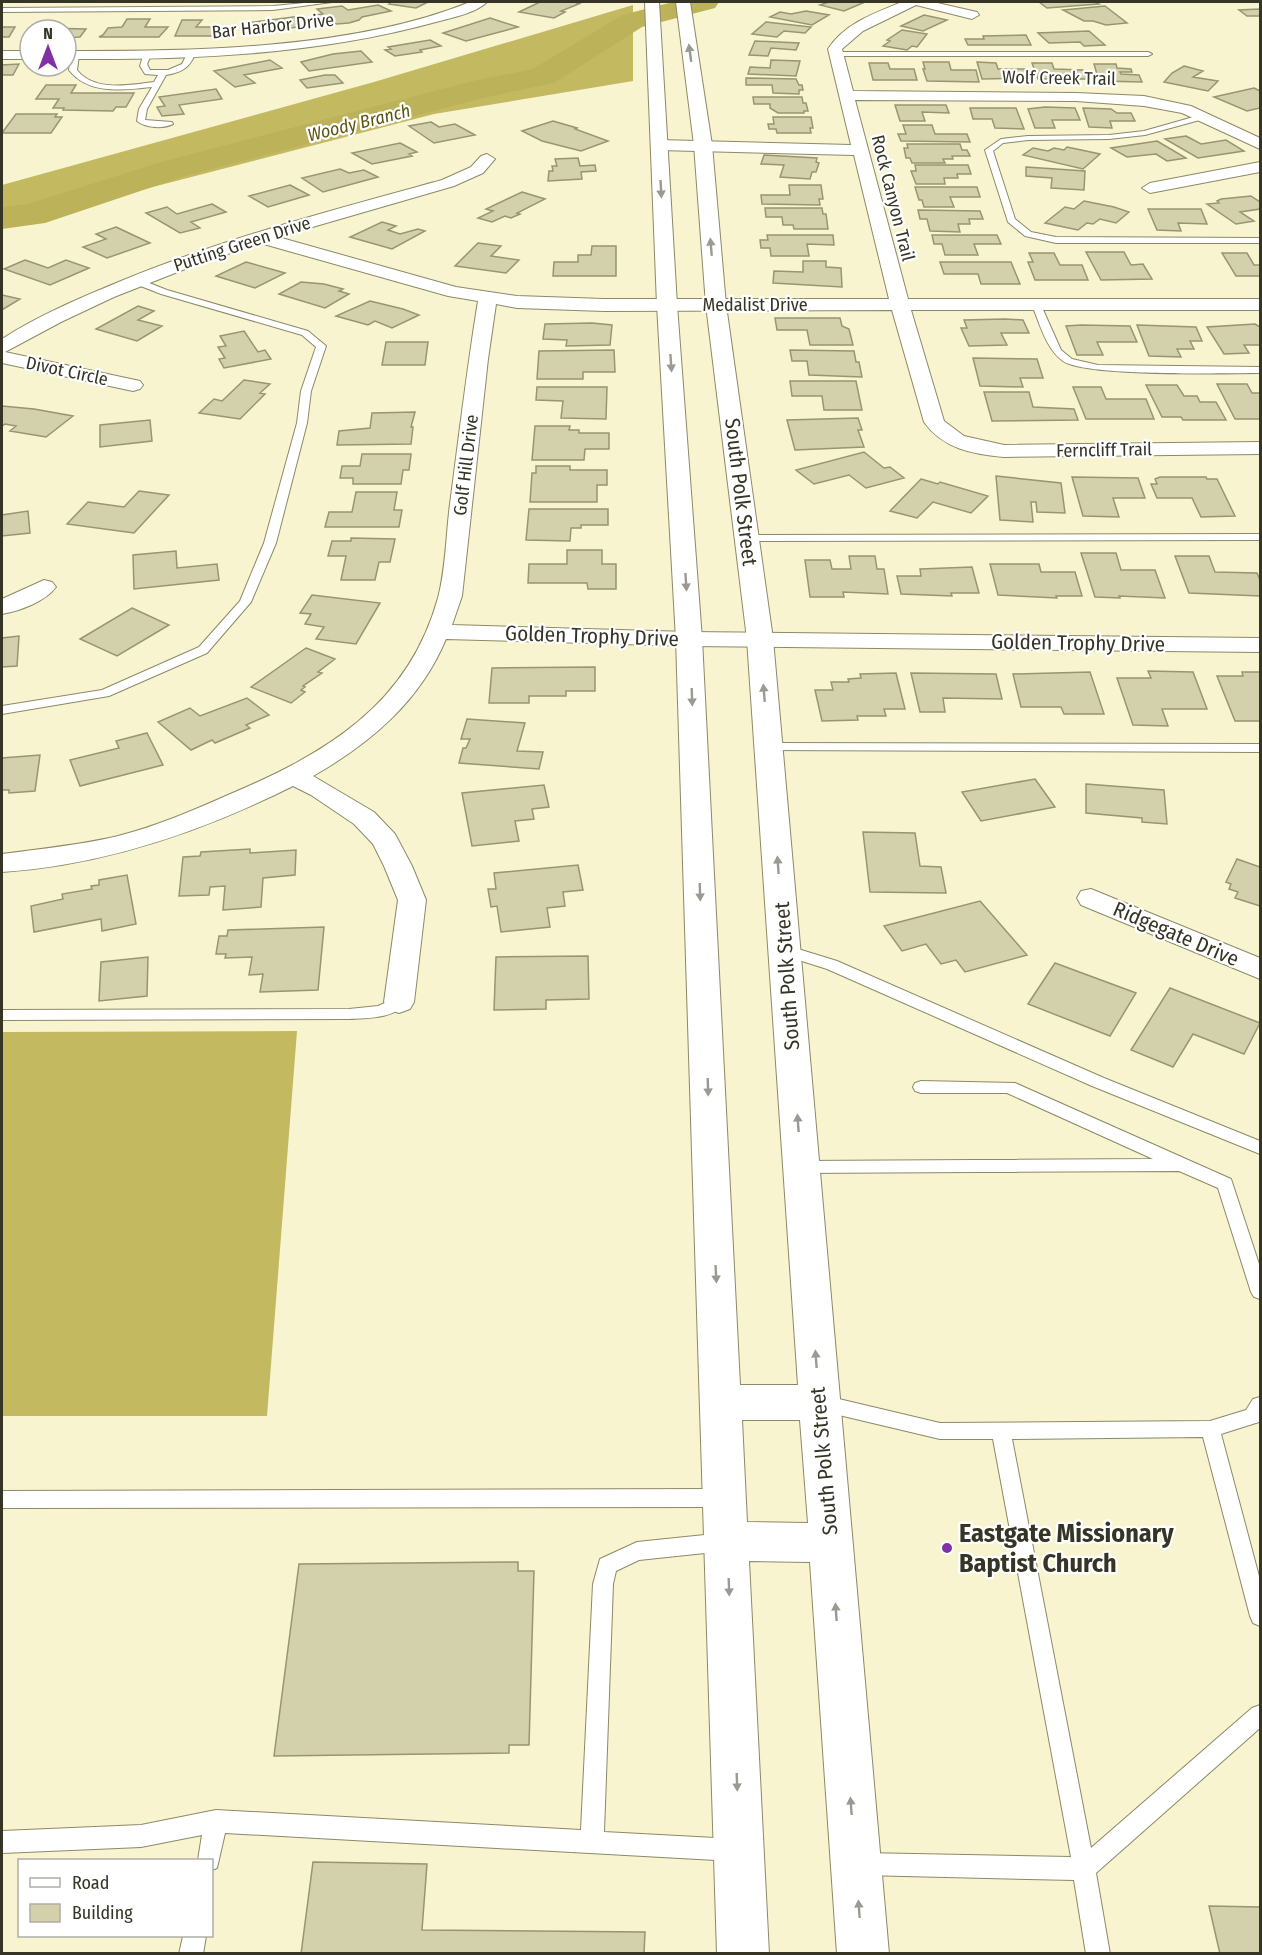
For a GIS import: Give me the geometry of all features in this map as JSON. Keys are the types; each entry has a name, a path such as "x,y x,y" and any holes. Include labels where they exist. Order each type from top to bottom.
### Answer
{"main road":[{"path":"652,2 667,305 689,639 744,1953"},
{"name":"South Polk Street","path":"683,2 703,144 717,305 760,639 863,1953"},
{"path":"722,1403 820,1402"},
{"path":"726,1520 831,1543"}],"street":[{"name":"Bar Harbor Drive","path":"78,55 191,54 320,43 424,21 480,2"},
{"path":"836,54 835,49 842,39 912,2"},
{"path":"919,2 972,15"},
{"name":"Rock Canyon Trail","path":"836,54 900,305 934,422 939,431 950,438"},
{"path":"2,55 18,55"},
{"name":"Wolf Creek Trail","path":"847,95 1113,99 1165,105 1204,116 1260,144"},
{"path":"658,144 860,150"},
{"name":"Putting Green Drive","path":"2,347 57,316 136,281 258,237 448,183 477,170 487,159"},
{"path":"1150,188 1260,167"},
{"name":"Medalist Drive","path":"258,237 422,284 488,298 558,304 1260,304"},
{"name":"Golf Hill Drive","path":"439,632 450,596 478,359 488,298"},
{"name":"Divot Circle","path":"2,357 132,386"},
{"name":"Ferncliff Trail","path":"950,438 1004,451 1260,448"},
{"path":"2,607 21,600 44,587"},
{"path":"2,863 74,854 128,842 179,826 295,777 384,714 419,668 439,632"},
{"name":"Golden Trophy Drive","path":"439,632 689,639 1260,645"},
{"path":"295,777 320,789 364,818 385,840 398,866 412,900 399,1002"},
{"name":"Ridgegate Drive","path":"1091,898 1260,969"}],"lane":[{"path":"2,10 273,8 329,2"},
{"path":"147,54 143,64 144,68 148,72 163,74 179,70 186,65 191,54"},
{"path":"836,54 1149,54"},
{"path":"163,74 143,109 141,121 147,124 169,124"},
{"path":"78,76 83,81 96,85 157,84"},
{"path":"1204,116 1145,134 1001,141 989,150 1011,220 1028,234 1056,240 1260,241"},
{"path":"2,710 105,693 202,650 245,602 270,543 302,423 306,391 321,346 305,333 164,292 136,281"},
{"path":"1037,305 1057,351 1069,361 1098,368 1260,370"},
{"path":"747,538 1260,537"},
{"path":"769,747 1260,748"},
{"path":"784,950 832,965 1098,1082 1260,1148"},
{"path":"2,1015 349,1014 381,1011 399,1002"},
{"path":"921,1087 1009,1087 1225,1184 1260,1292"},
{"path":"801,1167 1183,1165"},
{"path":"820,1402 940,1431 1210,1429 1252,1416 1260,1405"},
{"path":"1210,1429 1260,1616"},
{"path":"1001,1430 1098,1953"},
{"path":"2,1500 726,1520"},
{"path":"592,1843 603,1584 607,1565 637,1551 726,1520"},
{"path":"856,1864 1084,1869 1260,1715"},
{"path":"209,1859 216,1821"},
{"path":"2,1842 141,1836 216,1821 739,1851"},
{"path":"191,1953 195,1937"}],"shaded area":[{"path":"633,5 633,81 434,114 2,226 2,185 374,82"},
{"path":"297,1031 267,1416 2,1416 2,1032"}],"building":[{"path":"392,2 428,2 416,8 389,4"},
{"path":"540,2 581,3 561,11 565,12 554,18 519,12"},
{"path":"829,2 865,2 844,11 820,5"},
{"path":"1039,2 1095,2 1099,4 1047,8"},
{"path":"378,5 391,11 362,17 349,23 336,24 332,21 323,23 313,15 323,14 317,9 342,6 348,10"},
{"path":"1105,6 1127,23 1106,25 1084,21 1063,10"},
{"path":"1260,9 1260,16 1247,16 1239,10"},
{"path":"806,11 829,15 812,25 770,17 780,12 791,14"},
{"path":"924,15 947,20 923,31 901,26"},
{"path":"301,16 311,25 257,33 246,23"},
{"path":"490,18 518,27 466,41 443,33"},
{"path":"127,19 150,19 145,27 168,27 159,37 99,37 108,28 122,27"},
{"path":"182,20 202,20 196,27 235,27 231,36 175,36"},
{"path":"766,22 811,27 805,33 784,31 777,37 752,34"},
{"path":"2,27 15,27 9,37 2,37"},
{"path":"78,29 86,29 78,37"},
{"path":"902,30 927,34 917,47 912,46 907,50 883,46 890,41 887,40"},
{"path":"1089,31 1105,45 1084,46 1080,42 1049,43 1038,33"},
{"path":"1026,35 1031,45 968,45 965,39 984,39 983,36"},
{"path":"430,40 441,46 420,50 422,52 395,56 385,50 391,49 388,47"},
{"path":"755,41 799,43 796,50 771,48 768,56 749,55"},
{"path":"361,51 372,62 309,71 301,62 333,54"},
{"path":"270,60 282,68 244,75 255,83 235,87 214,71"},
{"path":"771,60 800,61 796,76 748,74 750,67 770,68"},
{"path":"923,62 949,62 951,70 976,70 979,82 927,81"},
{"path":"977,62 996,63 998,69 1026,69 1030,78 982,79"},
{"path":"869,63 888,63 890,69 914,69 917,80 873,80"},
{"path":"1032,63 1052,63 1054,69 1083,70 1087,79 1038,79"},
{"path":"18,64 13,75 2,75 2,65"},
{"path":"1094,64 1116,64 1117,68 1131,69 1132,72 1120,72 1121,74 1139,75 1142,82 1099,81"},
{"path":"1184,66 1203,71 1193,77 1218,81 1208,91 1164,82 1172,73"},
{"path":"335,75 343,83 307,88 300,80"},
{"path":"746,78 796,79 799,85 802,85 803,90 799,90 799,94 773,93 772,85 746,85"},
{"path":"46,85 76,85 71,93 134,93 126,107 116,107 113,111 63,110 64,108 53,108 59,99 36,99"},
{"path":"1254,88 1260,91 1260,108 1247,111 1214,97"},
{"path":"216,89 222,99 179,105 184,114 162,116 157,107 165,106 159,97"},
{"path":"753,97 802,97 808,111 778,113 770,108 770,104 754,104"},
{"path":"895,105 946,105 949,113 922,112 925,121 900,121"},
{"path":"970,108 1016,108 1024,129 995,128 992,119 973,119"},
{"path":"1075,108 1080,120 1052,120 1055,128 1035,128 1028,109"},
{"path":"1083,108 1111,109 1117,113 1131,113 1135,121 1110,121 1112,128 1089,127"},
{"path":"16,114 57,114 55,117 62,117 51,133 2,133"},
{"path":"773,117 811,117 813,128 810,128 811,133 777,133 776,129 769,129 768,124 774,124"},
{"path":"553,121 608,141 581,151 542,141 522,131"},
{"path":"431,122 439,127 455,124 475,135 434,143 409,126"},
{"path":"903,125 932,125 935,134 967,134 970,142 901,141 898,134 906,134"},
{"path":"1186,136 1201,144 1226,140 1244,151 1198,158 1165,139"},
{"path":"1157,141 1186,158 1167,161 1156,154 1127,157 1111,148"},
{"path":"400,143 417,152 409,154 412,156 372,164 352,153"},
{"path":"907,144 960,144 962,150 967,150 970,156 952,156 953,159 943,159 945,163 912,163 910,158 906,158 904,148 908,148"},
{"path":"1067,147 1100,154 1083,169 1023,155 1033,148 1048,151 1054,148 1064,150"},
{"path":"764,155 817,158 816,162 819,163 810,179 780,177 784,165 761,164"},
{"path":"578,158 580,166 595,165 596,171 581,172 582,179 548,181 549,171 553,171 552,166 557,166 555,159"},
{"path":"915,165 968,165 971,174 957,174 958,178 944,178 945,184 916,184 911,171 916,171"},
{"path":"1026,167 1085,171 1084,190 1051,188 1052,178 1026,176"},
{"path":"340,169 349,173 364,170 378,177 323,192 302,178"},
{"path":"290,185 309,195 268,207 249,196"},
{"path":"789,185 821,185 823,199 819,199 820,205 762,204 761,195 790,195"},
{"path":"915,187 977,187 980,197 950,197 954,207 924,207"},
{"path":"522,192 545,199 511,218 505,216 492,222 478,218 493,211 486,209"},
{"path":"1251,196 1260,202 1260,209 1240,212 1254,221 1236,224 1207,204 1219,203 1217,201 1221,199"},
{"path":"1084,201 1129,212 1116,223 1100,219 1093,224 1087,223 1078,230 1045,223 1065,207 1074,209"},
{"path":"212,204 226,212 191,222 200,228 180,233 146,213 167,207 177,214"},
{"path":"765,208 822,208 823,214 826,214 828,229 794,229 793,225 783,225 782,217 766,217"},
{"path":"1148,209 1201,209 1207,224 1178,223 1181,231 1157,230"},
{"path":"918,210 980,211 983,219 969,219 970,224 958,224 960,232 930,231 927,219 920,219"},
{"path":"382,222 396,226 388,230 400,234 418,229 425,231 392,249 350,237"},
{"path":"116,227 150,243 107,258 83,247 106,239 96,234"},
{"path":"767,235 833,235 834,245 807,244 809,256 771,256 770,248 761,248 760,240 768,240"},
{"path":"932,235 997,235 1001,244 974,244 978,255 945,255 942,244 934,244"},
{"path":"478,243 501,246 491,256 519,260 506,273 455,266"},
{"path":"592,246 616,246 616,276 553,276 554,262 578,262 578,255 591,255"},
{"path":"1086,252 1124,252 1131,265 1143,264 1152,279 1101,280"},
{"path":"1029,253 1054,253 1060,265 1082,265 1088,280 1035,280 1028,262 1033,262"},
{"path":"1222,253 1247,253 1254,265 1260,265 1260,276 1236,276"},
{"path":"25,260 48,268 66,260 89,268 50,285 4,269"},
{"path":"803,261 826,261 826,267 841,268 842,287 773,283 774,271 803,272"},
{"path":"246,262 285,273 255,288 216,276"},
{"path":"940,262 1011,262 1020,284 981,284 978,274 944,274"},
{"path":"301,282 324,284 343,289 339,291 349,294 325,308 279,294"},
{"path":"2,295 20,299 2,310"},
{"path":"370,301 419,315 392,328 375,321 368,325 336,316"},
{"path":"138,306 154,311 138,320 162,326 137,341 96,329"},
{"path":"775,318 840,318 842,326 849,329 853,345 810,345 807,330 777,330"},
{"path":"964,320 1023,320 1029,333 1001,333 1007,345 969,346 961,328 967,328"},
{"path":"545,324 612,325 610,345 566,346 567,340 543,339"},
{"path":"1255,324 1260,327 1260,345 1244,345 1249,353 1224,354 1207,327"},
{"path":"1137,325 1196,327 1202,341 1190,341 1194,349 1177,349 1181,357 1149,356"},
{"path":"1066,326 1130,326 1137,342 1097,342 1103,355 1077,355"},
{"path":"244,331 258,352 265,350 271,359 224,368 219,359 225,358 218,347 226,346 220,336"},
{"path":"386,342 428,342 425,365 382,365"},
{"path":"614,350 615,372 583,372 583,379 537,379 539,351"},
{"path":"790,350 854,351 862,377 809,375 807,361 792,361"},
{"path":"973,358 1037,359 1043,378 1020,378 1023,387 980,386"},
{"path":"244,380 270,384 260,393 265,394 240,419 199,413 214,399 222,401"},
{"path":"790,381 856,381 862,410 824,410 822,396 792,396"},
{"path":"1217,384 1247,384 1252,393 1260,393 1260,419 1235,419"},
{"path":"1146,385 1177,385 1184,396 1197,396 1200,402 1216,402 1226,420 1183,420 1181,417 1162,417"},
{"path":"537,387 607,387 606,419 561,418 563,401 536,400"},
{"path":"1073,387 1101,387 1106,399 1146,399 1154,419 1086,419"},
{"path":"984,392 1029,392 1033,407 1074,409 1078,420 992,421"},
{"path":"2,406 73,416 46,437 10,431 16,426 5,424 2,426"},
{"path":"415,412 411,427 413,427 411,444 337,445 339,431 370,428 372,413"},
{"path":"858,418 862,430 858,430 864,447 795,450 787,420"},
{"path":"150,420 152,441 100,447 100,425"},
{"path":"535,426 570,426 569,430 579,430 579,433 609,433 609,449 585,449 584,460 532,460"},
{"path":"864,452 884,468 890,467 904,478 866,488 849,475 814,484 796,470"},
{"path":"362,454 411,454 409,470 403,470 401,484 353,484 353,478 340,478 342,466 360,466"},
{"path":"536,466 570,466 570,470 607,470 607,485 597,485 597,502 530,502 532,473 536,473"},
{"path":"996,476 1061,483 1065,513 1037,512 1036,502 1031,502 1033,522 1000,520"},
{"path":"1072,477 1138,478 1145,498 1113,498 1119,517 1083,516"},
{"path":"1160,477 1217,479 1235,516 1201,517 1192,498 1157,498 1151,484 1157,484 1155,479"},
{"path":"921,479 988,496 971,513 933,502 917,518 890,511"},
{"path":"139,491 169,495 134,533 67,524 88,502 124,507"},
{"path":"356,492 397,492 394,510 402,510 399,527 325,527 329,512 352,512"},
{"path":"529,509 608,509 608,525 581,525 581,528 571,528 570,541 526,540"},
{"path":"28,511 30,533 2,536 2,515"},
{"path":"351,538 395,539 390,562 379,562 375,580 341,580 346,556 328,556 332,541 351,541"},
{"path":"567,550 602,550 602,564 616,564 616,589 588,589 587,583 528,583 529,564 567,564"},
{"path":"176,551 177,568 217,564 219,580 134,589 133,555"},
{"path":"1081,553 1116,553 1121,570 1155,570 1165,598 1095,597"},
{"path":"849,556 875,556 877,569 884,569 888,594 843,592 844,597 810,597 805,560 830,560 832,569 851,569"},
{"path":"1175,556 1209,556 1215,572 1257,573 1260,580 1260,596 1189,593"},
{"path":"990,564 1039,564 1041,572 1075,572 1082,596 1056,596 1057,598 998,595"},
{"path":"972,567 979,593 951,593 952,596 901,594 897,576 921,576 920,569"},
{"path":"312,595 380,603 356,644 316,639 324,627 305,624 311,614 300,613"},
{"path":"132,608 169,625 117,656 80,639"},
{"path":"19,636 17,666 2,667 2,638"},
{"path":"306,648 335,659 318,672 322,673 303,686 305,687 301,690 305,692 291,703 251,687"},
{"path":"595,667 595,691 566,691 566,696 529,696 529,703 489,703 492,668"},
{"path":"1148,671 1193,672 1207,709 1162,709 1168,726 1133,725 1117,678 1151,678"},
{"path":"1090,672 1104,714 1064,714 1061,707 1021,707 1013,674"},
{"path":"1242,672 1260,672 1260,721 1235,721 1217,676 1243,676"},
{"path":"896,673 905,709 884,709 886,716 857,716 858,720 822,721 815,690 833,690 831,682 849,682 848,679 861,678 860,674"},
{"path":"911,673 996,674 1002,699 943,698 945,712 920,712"},
{"path":"247,698 269,715 246,725 250,728 215,743 212,740 191,750 158,722 190,708 200,716"},
{"path":"467,719 525,723 517,751 543,752 539,769 459,763 463,748 466,748 470,739 461,739"},
{"path":"147,733 163,765 80,786 70,760 119,748 116,741"},
{"path":"40,755 35,791 9,793 9,790 2,790 2,758"},
{"path":"1035,779 1055,807 981,821 962,792"},
{"path":"1086,784 1164,790 1167,824 1142,822 1142,818 1086,813"},
{"path":"544,785 549,807 532,809 534,819 515,821 519,841 472,846 462,793"},
{"path":"863,832 915,833 920,866 941,867 946,893 870,892"},
{"path":"250,849 250,853 296,850 295,875 263,878 261,907 223,910 225,886 210,887 209,895 179,896 183,857 200,856 201,852"},
{"path":"1237,859 1260,867 1260,906 1235,898 1238,892 1229,889 1231,884 1226,882"},
{"path":"578,865 583,890 563,892 565,906 547,908 550,927 501,932 497,906 491,907 488,889 496,889 494,873"},
{"path":"127,875 136,924 102,931 101,919 34,932 31,906 63,899 62,894 92,889 91,886 99,885 99,880"},
{"path":"980,901 1027,955 965,972 956,960 941,964 926,944 902,951 884,926"},
{"path":"324,927 318,990 260,992 263,974 249,975 252,957 225,958 226,954 216,954 219,936 227,936 228,930"},
{"path":"588,956 589,999 546,1000 546,1009 494,1010 496,957"},
{"path":"148,957 147,996 99,1001 101,962"},
{"path":"1055,963 1136,993 1110,1036 1028,1004"},
{"path":"1170,988 1260,1023 1244,1054 1193,1034 1173,1067 1131,1050"},
{"path":"518,1562 518,1571 534,1571 529,1745 509,1745 509,1753 274,1756 299,1564"},
{"path":"313,1862 427,1864 422,1930 645,1932 644,1954 301,1954"},
{"path":"1209,1906 1260,1907 1260,1954 1220,1954"}],"waterway":[{"name":"Woody Branch","path":"2,218 32,215 173,169 484,88 543,76 632,21 705,2"}],"place":[{"name":"Eastgate Missionary Baptist Church","path":"947,1548"}]}
